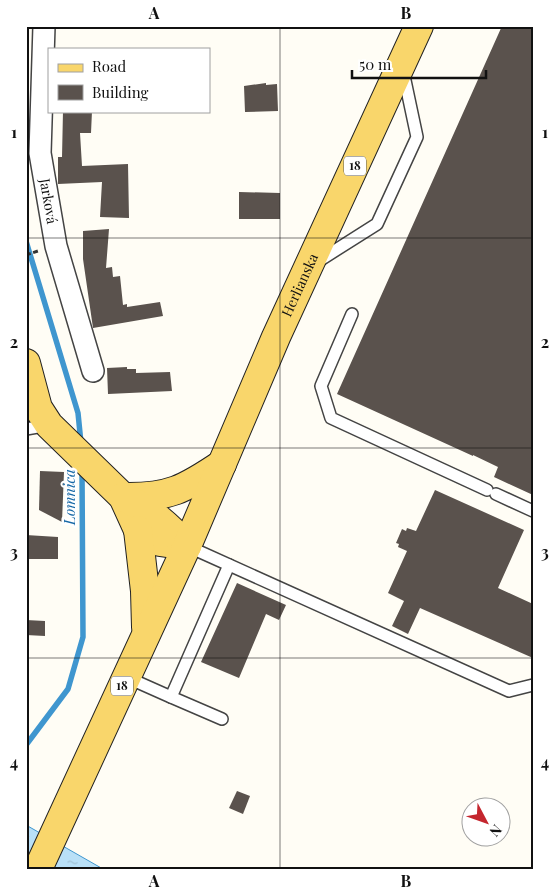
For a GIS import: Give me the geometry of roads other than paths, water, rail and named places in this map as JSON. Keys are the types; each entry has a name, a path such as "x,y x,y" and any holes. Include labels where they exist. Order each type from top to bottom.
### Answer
{"main road":[{"name":"Herlianska","path":"187,546 276,337 419,26"},
{"path":"28,376 38,408 38,427 96,472 123,497 140,505 167,526 187,546"},
{"path":"123,497 149,498 175,492 222,464"},
{"path":"123,497 138,530 145,591 146,634"},
{"path":"138,530 160,542 187,546"},
{"name":"18","path":"38,869 187,546"}],"street":[{"name":"Jarková","path":"44,26 40,153 56,246 93,371"}],"lane":[{"path":"309,266 377,224 417,137 402,65"},
{"path":"352,314 321,386 331,418 533,511"},
{"path":"187,546 509,691 533,685"},
{"path":"172,697 229,565"},
{"path":"126,678 222,719"}],"water":[{"path":"26,825 103,869 26,869"}],"waterway":[{"name":"Lomnica","path":"26,241 78,413 81,443"},
{"name":"Lomnica","path":"26,745 68,689 83,637 82,470"}]}
